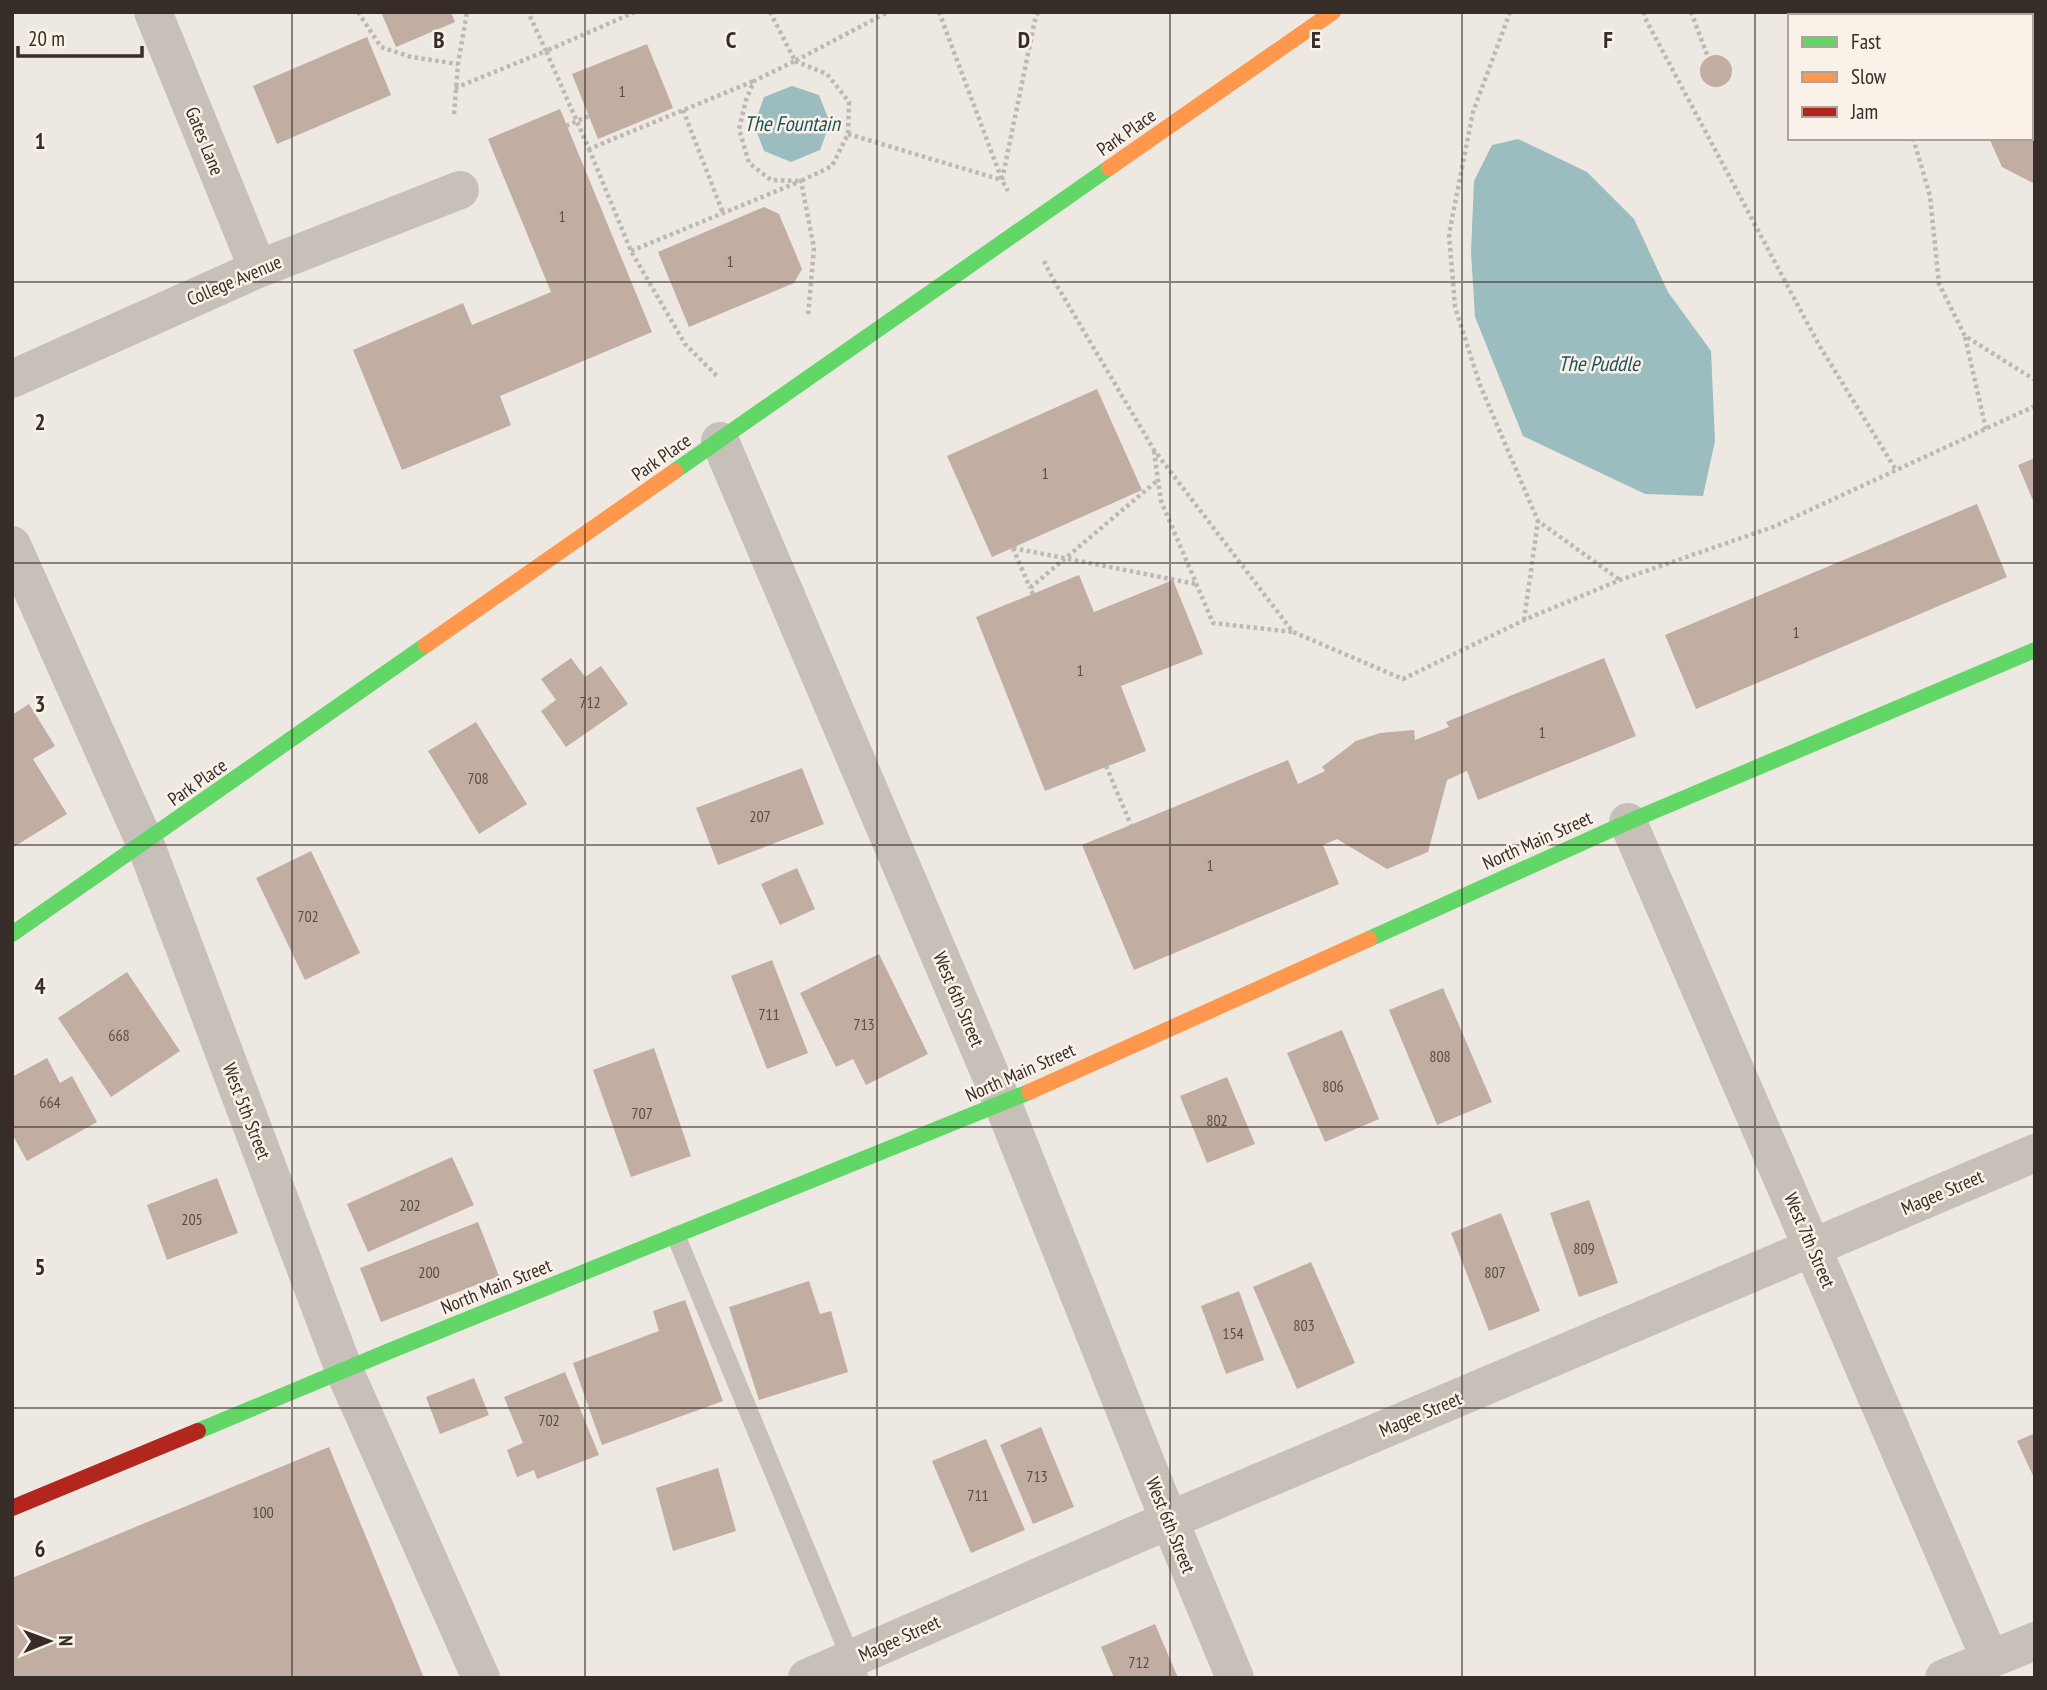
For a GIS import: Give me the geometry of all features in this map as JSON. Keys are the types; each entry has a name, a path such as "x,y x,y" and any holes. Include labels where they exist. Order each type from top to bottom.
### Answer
{"street":[{"name":"Gates Lane","path":"153,12 258,269"},
{"name":"Park Place","path":"12,934 1333,12"},
{"name":"College Avenue","path":"12,379 258,269 460,190"},
{"name":"West 6th Street","path":"720,441 1003,1104 1235,1678"},
{"name":"West 5th Street","path":"12,545 145,843 344,1370 481,1678"},
{"name":"North Main Street","path":"12,1508 344,1370 1003,1104 1628,821 2035,650"},
{"name":"West 7th Street","path":"1628,821 1990,1659"},
{"name":"Magee Street","path":"807,1678 855,1668 1169,1520 2035,1153"},
{"path":"1944,1678 2035,1641"}],"lane":[{"path":"676,1236 855,1668"}],"path":[{"path":"358,12 381,47 411,57 457,64"},
{"path":"454,114 457,64 467,12"},
{"path":"528,12 631,251 685,344 719,378"},
{"path":"455,88 635,12"},
{"path":"631,251 832,166 848,134 849,102 827,74 795,61 770,12"},
{"path":"589,149 754,80 888,12"},
{"path":"939,12 1002,180 1053,279 1154,450 1293,632"},
{"path":"1002,180 1038,12"},
{"path":"1510,12 1473,112 1449,234 1455,306 1480,385 1538,521 1524,620"},
{"path":"1644,12 1819,345 1896,470"},
{"path":"1691,12 1708,57"},
{"path":"754,80 739,129 749,163 771,180 801,181"},
{"path":"683,110 723,213"},
{"path":"566,126 589,116"},
{"path":"848,134 1002,180"},
{"path":"1914,140 1930,196 1939,284 1965,336 1986,429"},
{"path":"801,181 814,248 808,316"},
{"path":"1965,336 2035,380"},
{"path":"1154,450 1161,501 1213,623 1293,632 1403,679 1524,620 1620,580 1773,527 2035,406"},
{"path":"1030,588 1158,480"},
{"path":"1538,521 1620,580"},
{"path":"1033,594 1013,548 1196,584"},
{"path":"1106,766 1131,825"}],"water":[{"name":"The Fountain","path":"792,86 819,95 830,123 820,150 791,162 764,151 754,125 764,97"},
{"name":"The Puddle","path":"1518,139 1587,172 1634,219 1668,292 1711,351 1715,441 1703,496 1645,494 1523,436 1475,317 1471,252 1474,181 1492,145"}],"building":[{"path":"381,12 451,12 455,22 396,47"},
{"path":"2035,12 2035,184 2002,167 1990,140 2033,140 2033,14 1960,14"},
{"path":"367,37 391,95 277,144 253,86"},
{"path":"647,44 673,108 598,139 572,74"},
{"path":"1716,55 1727,60 1732,71 1727,82 1716,87 1705,82 1700,71 1705,60"},
{"path":"560,109 652,332 500,396 511,425 402,470 353,350 463,303 472,325 551,292 488,139"},
{"path":"764,207 779,214 802,269 794,283 689,327 658,252"},
{"path":"1097,389 1142,490 992,557 947,456"},
{"path":"2035,458 2035,505 2018,465"},
{"path":"1977,504 2007,577 1696,709 1665,635"},
{"path":"1079,575 1094,612 1173,580 1203,654 1121,686 1146,751 1045,791 976,617"},
{"path":"571,658 585,677 601,666 628,704 566,747 541,711 556,700 541,679"},
{"path":"1604,658 1636,736 1478,800 1467,771 1447,780 1428,852 1387,869 1337,839 1323,845 1339,884 1134,970 1082,845 1288,760 1298,784 1325,771 1322,767 1356,741 1380,733 1414,730 1415,740 1449,727 1446,722"},
{"path":"29,704 55,746 33,759 67,814 12,848 12,715"},
{"path":"476,722 527,804 479,834 428,751"},
{"path":"802,768 824,824 718,865 696,808"},
{"path":"311,851 360,953 305,980 256,878"},
{"path":"797,868 815,909 780,925 761,884"},
{"path":"879,954 928,1054 866,1085 853,1059 836,1067 800,993"},
{"path":"772,960 808,1053 767,1069 731,976"},
{"path":"127,972 180,1051 111,1097 58,1018"},
{"path":"1443,988 1492,1102 1437,1125 1389,1010"},
{"path":"1342,1030 1379,1119 1325,1142 1287,1053"},
{"path":"654,1048 691,1156 631,1177 593,1070"},
{"path":"47,1058 60,1083 72,1076 97,1122 27,1161 12,1134 12,1077"},
{"path":"1227,1077 1255,1144 1207,1163 1180,1096"},
{"path":"452,1157 474,1205 368,1252 347,1204"},
{"path":"217,1178 238,1233 167,1260 147,1205"},
{"path":"1589,1200 1618,1283 1579,1297 1550,1213"},
{"path":"1501,1213 1540,1311 1489,1331 1451,1233"},
{"path":"478,1222 499,1276 381,1322 360,1268"},
{"path":"1311,1262 1355,1363 1297,1389 1253,1287"},
{"path":"809,1281 820,1314 831,1311 848,1372 759,1400 729,1307"},
{"path":"1239,1291 1264,1360 1226,1374 1201,1306"},
{"path":"685,1300 723,1401 602,1445 573,1363 659,1331 653,1311"},
{"path":"565,1372 599,1455 537,1479 534,1470 517,1477 507,1450 523,1443 504,1397"},
{"path":"474,1378 489,1415 440,1434 426,1397"},
{"path":"1041,1427 1074,1507 1033,1524 1000,1445"},
{"path":"2035,1433 2035,1480 2017,1441"},
{"path":"986,1439 1025,1530 971,1553 932,1461"},
{"path":"329,1447 424,1678 12,1678 12,1578"},
{"path":"718,1468 736,1531 673,1551 656,1488"},
{"path":"1155,1624 1178,1678 1114,1678 1101,1647"}],"traffic: fast":[{"path":"675,471 1109,168"},
{"path":"12,934 426,645"},
{"path":"1369,939 1628,822 2035,650"},
{"path":"198,1431 1029,1092"}],"traffic: slow":[{"path":"1109,168 1333,12"},
{"path":"426,645 675,471"},
{"path":"1029,1092 1369,939"}],"traffic: jam":[{"path":"12,1508 198,1431"}]}
